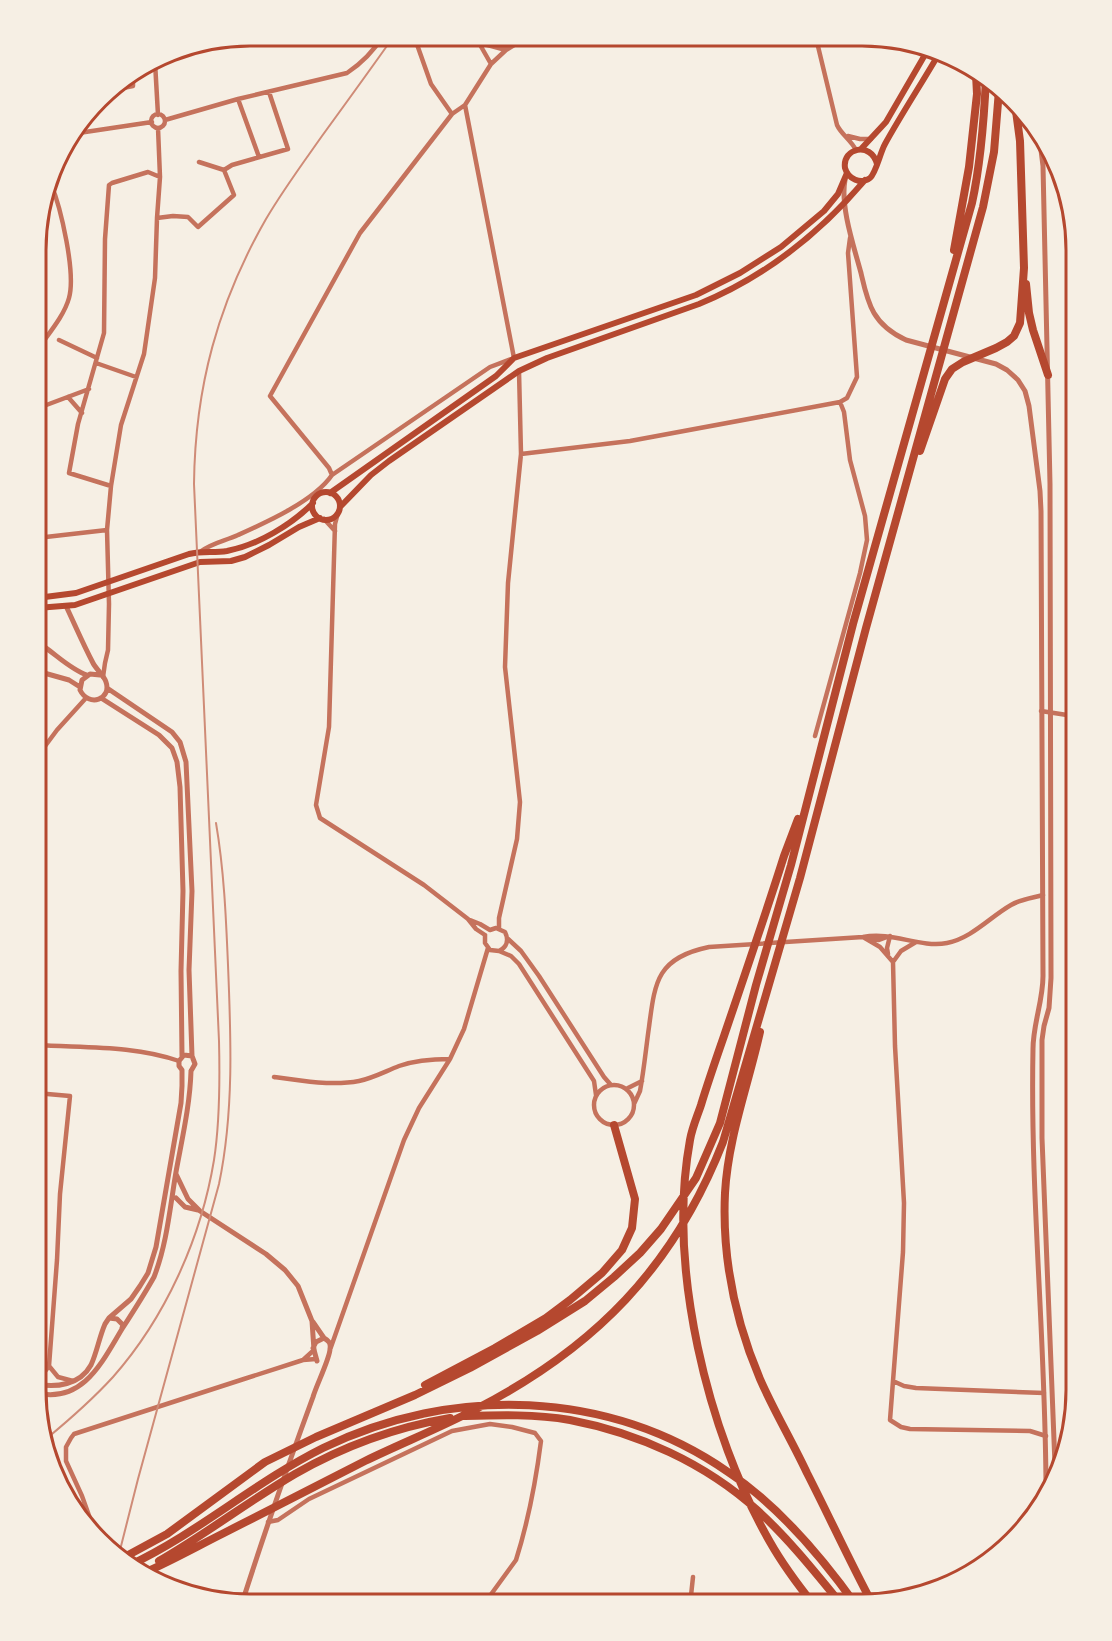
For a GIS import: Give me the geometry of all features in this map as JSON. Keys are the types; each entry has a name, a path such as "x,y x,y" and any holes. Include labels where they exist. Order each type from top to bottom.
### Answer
{"highway":[{"path":"947,289 969,167 976,82"},
{"path":"129,1554 166,1534 266,1462 333,1429 415,1395 470,1368 585,1301 640,1253 677,1208 696,1178 720,1123 814,779 853,624 978,178 985,89"},
{"path":"152,1569 370,1459 475,1410 551,1365 607,1319 625,1301 649,1273 683,1226 711,1172 723,1142 800,878 989,179 994,152 998,99"},
{"path":"897,517 945,379 952,369 963,362 1007,342 1014,336 1020,323 1024,268 1020,141 1017,119"},
{"path":"1024,268 1033,330 1048,375"},
{"path":"805,1594 770,1543 727,1449 696,1340 689,1292 683,1214 690,1138 784,856 814,779"},
{"path":"771,981 738,1116 725,1193 725,1233 732,1288 739,1321 761,1380 867,1594"},
{"path":"387,1406 546,1318 612,1263 622,1250 632,1228 635,1198 614,1125"},
{"path":"138,1560 173,1542 298,1462 346,1438 388,1423 447,1409 526,1404 573,1409 621,1420 669,1438 699,1453 729,1472 782,1516 847,1594"},
{"path":"148,1567 296,1474 333,1454 398,1430 432,1421 464,1416 535,1416 600,1427 639,1439 671,1452 699,1468 730,1487 764,1517 833,1594"}],"main road":[{"path":"865,180 855,180 847,173 846,159 871,139 886,122 924,56"},
{"path":"46,607 66,606 102,596 200,562 231,561 245,557 309,522 322,518 331,519 371,475 519,371 546,358 724,294 750,279 798,247 845,204 865,180 874,174 884,146 935,60"},
{"path":"858,150 870,152 877,164"},
{"path":"46,597 69,595 189,554 226,551 262,538 299,516 320,494 330,493 496,376 514,358 696,295 740,273 781,247 824,211 838,194 847,173"},
{"path":"330,493 338,498 339,510"},
{"path":"313,503 314,511 322,518"}],"street":[{"path":"158,128 165,120 238,99 347,73 360,64 377,46"},
{"path":"418,46 431,84 452,114"},
{"path":"481,46 491,64"},
{"path":"491,46 506,50"},
{"path":"504,46 506,50"},
{"path":"332,475 329,468 270,396 360,233 452,114 465,105 491,64 512,46"},
{"path":"818,46 839,130 853,138 871,139"},
{"path":"155,70 158,115"},
{"path":"199,162 224,170 232,165 288,149 269,92"},
{"path":"238,99 259,157"},
{"path":"200,552 206,547 236,536 297,505 325,484 332,475 490,367 514,358 465,105"},
{"path":"158,115 165,120"},
{"path":"152,122 153,117 158,115"},
{"path":"152,122 158,128"},
{"path":"85,132 152,122"},
{"path":"107,688 101,698 94,700 86,698 80,687 82,680 96,675 108,650 107,530 111,486 120,425 144,354 150,322 155,278 160,177 158,128"},
{"path":"845,134 858,150"},
{"path":"1042,156 1050,484 1051,895 1051,989 1049,1008 1042,1033 1042,1148 1055,1457"},
{"path":"157,218 188,217 198,227 234,195 224,170"},
{"path":"111,486 69,473 78,424 104,333 105,239 109,185 148,172 160,177"},
{"path":"847,173 844,189 851,236 870,305 875,314 888,329 900,337 996,364 1007,370 1025,391 1029,406 1041,511 1043,982 1034,1029 1033,1150 1046,1476"},
{"path":"46,337 61,315 69,297 71,281 68,252 55,193"},
{"path":"521,454 630,441 840,402 847,398 856,376 848,254 851,236"},
{"path":"59,340 96,361 136,377"},
{"path":"499,929 499,918 517,839 520,802 505,667 508,583 521,454 519,371"},
{"path":"46,405 89,390"},
{"path":"68,397 82,413"},
{"path":"815,736 867,540 865,516 850,460 844,412 840,402"},
{"path":"339,510 335,531 329,727 316,805 320,818 424,885 485,935"},
{"path":"322,518 335,531"},
{"path":"46,537 107,530"},
{"path":"66,606 94,665 96,675"},
{"path":"46,648 75,670 96,675 107,684 107,688 172,732 180,742 186,762 192,891 189,970 192,1056 195,1064 190,1071 189,1100 172,1197 148,1272 130,1299 105,1324 90,1368 80,1378 67,1384 46,1385"},
{"path":"46,674 80,687"},
{"path":"46,745 86,698"},
{"path":"46,1394 62,1394 88,1380 106,1357 145,1294 159,1264 170,1212 183,1086 182,1070 179,1065 183,891 180,787 177,762 171,748 159,735 101,698"},
{"path":"1041,711 1066,716"},
{"path":"490,930 485,935 485,943 490,949 511,956 530,981 594,1081 596,1116 600,1121 614,1125 627,1120 640,1091 653,995 659,977 673,961 682,955 708,947 866,938 875,935 938,944 957,940 1021,900 1051,895"},
{"path":"468,919 490,930 499,929 504,932 521,951 611,1085"},
{"path":"888,955 890,936"},
{"path":"500,951 506,946 507,938"},
{"path":"866,938 888,955 893,962 895,1046 904,1203 903,1252 890,1420 901,1427 910,1429 1030,1431 1046,1436"},
{"path":"893,962 901,951 916,942"},
{"path":"245,1594 270,1514 404,1140 418,1108 450,1059 464,1029 490,949"},
{"path":"46,1046 135,1051 180,1058 188,1054 192,1056"},
{"path":"274,1077 302,1081 358,1081 400,1066 426,1060 450,1059"},
{"path":"182,1070 190,1071"},
{"path":"626,1089 642,1081"},
{"path":"596,1095 600,1090 611,1085 618,1085 626,1089 634,1104"},
{"path":"46,1094 70,1096 59,1203 49,1366 46,1370"},
{"path":"176,1174 193,1207 266,1254 285,1269 298,1286 312,1321 331,1347"},
{"path":"172,1197 188,1199"},
{"path":"172,1197 185,1207"},
{"path":"170,1212 180,1207 193,1207"},
{"path":"109,1318 117,1319 123,1325 122,1329"},
{"path":"312,1321 319,1378"},
{"path":"303,1360 314,1349 316,1342 333,1334 337,1328"},
{"path":"89,1514 66,1461 65,1452 74,1434 303,1360 320,1362 327,1358"},
{"path":"49,1366 58,1377 73,1381"},
{"path":"893,1381 916,1388 1044,1393"},
{"path":"268,1522 278,1520 309,1499 452,1431 490,1424 535,1433 541,1441 540,1451 518,1553 516,1560 491,1594"},
{"path":"691,1594 693,1577"}],"railway":[{"path":"51,1435 113,1377 149,1329 178,1276 190,1248 208,1190 214,1160 219,1101 219,1041 194,484 199,413 212,347 235,282 266,219 300,166 387,46"},
{"path":"121,1547 219,1184 224,1157 229,1102 230,1019 224,894 216,823"}]}
